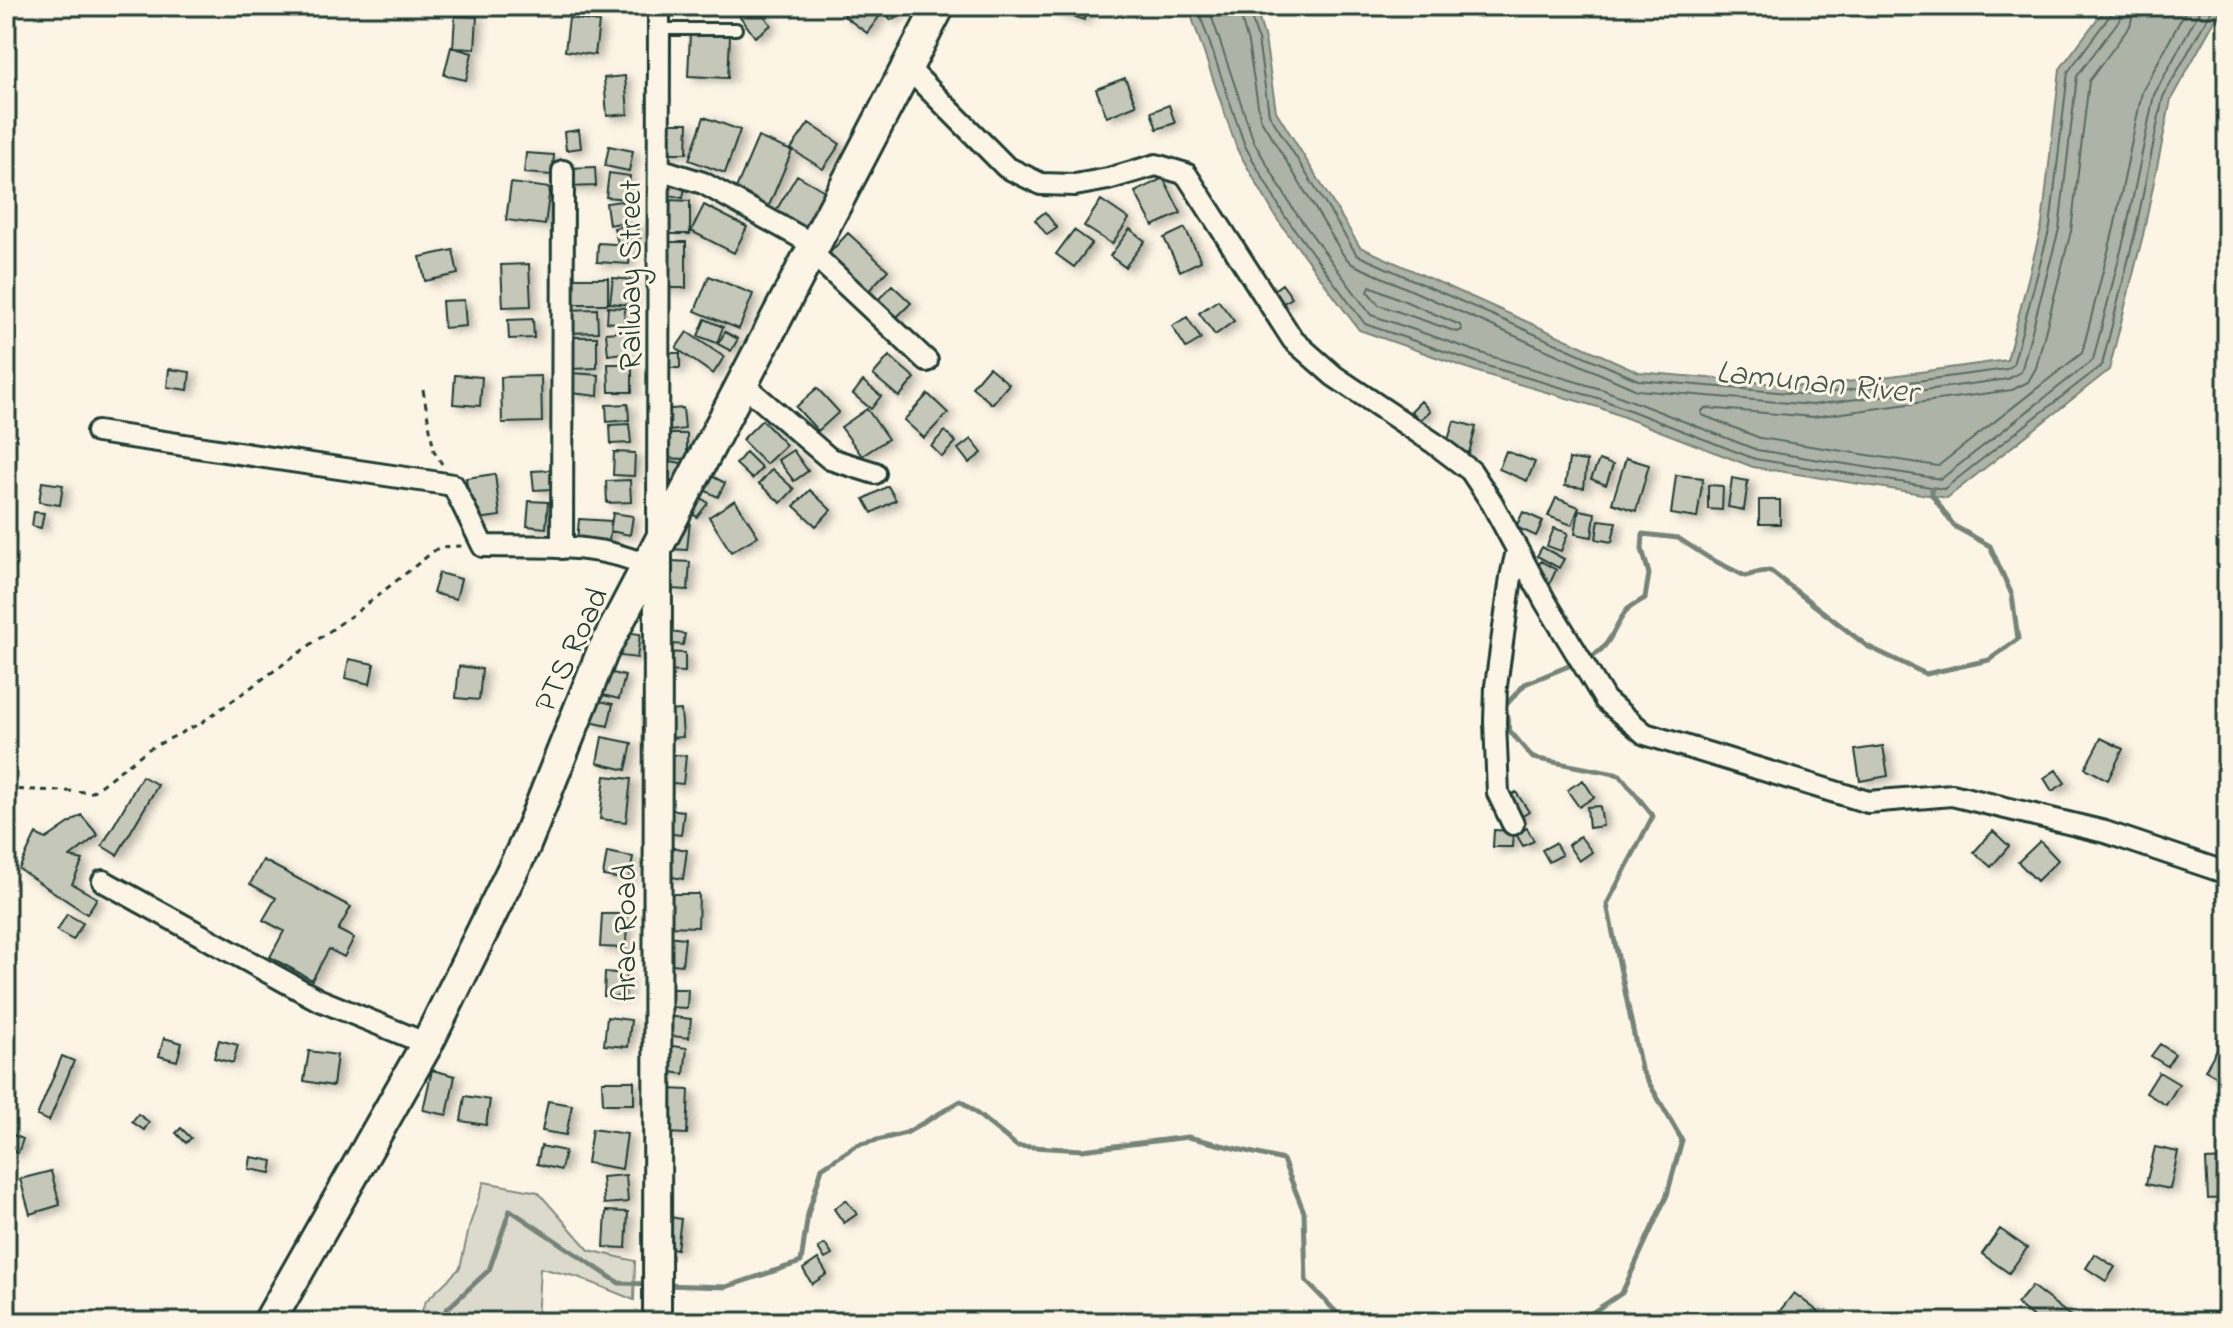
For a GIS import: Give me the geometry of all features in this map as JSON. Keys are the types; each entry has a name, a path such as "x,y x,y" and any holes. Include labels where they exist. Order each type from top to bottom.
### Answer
{"main road":[{"name":"PTS Road","path":"269,1322 427,1044 525,845 602,653 939,6"}],"street":[{"name":"Railway Street","path":"653,555 659,6"},
{"path":"907,67 1006,167 1041,184 1075,185 1156,165 1186,174 1293,340 1334,376 1471,471 1605,700 1645,734 1868,802 1952,795 2105,832 2227,873"},
{"path":"659,169 703,183 814,250 927,361"},
{"path":"562,548 563,171"},
{"path":"744,385 830,459 875,473"},
{"path":"97,432 453,485 483,546 601,549 627,556 653,555"},
{"path":"1513,824 1498,793 1495,722 1496,686 1517,551"},
{"name":"Arac Road","path":"653,555 657,1322"},
{"path":"103,881 317,999 427,1044"}],"lane":[{"path":"659,29 736,29"}],"path":[{"path":"423,390 434,451 453,485"},
{"path":"6,789 92,792 147,750 201,723 362,608 439,547 483,546"}],"shaded area":[{"path":"484,1182 538,1192 589,1250 635,1261 634,1300 578,1277 540,1268 537,1322 417,1322 426,1301 460,1268"}],"water":[{"path":"1188,6 1255,6 1265,39 1276,111 1360,247 1639,372 1811,387 2007,360 2042,225 2060,69 2107,6 2223,6 2171,99 2143,235 2109,370 1947,498 1753,467 1598,407 1484,374 1359,330 1277,219 1237,149"}],"building":[{"path":"757,6 771,25 755,37 739,15"},
{"path":"851,6 870,6 881,14 867,33 844,16"},
{"path":"893,6 899,15 891,20 885,12"},
{"path":"1054,6 1088,6 1084,20 1053,10"},
{"path":"455,16 477,17 475,49 453,48"},
{"path":"569,18 599,22 595,55 565,51"},
{"path":"690,33 730,36 728,78 688,76"},
{"path":"451,47 472,53 466,80 444,75"},
{"path":"625,76 628,114 607,116 604,78"},
{"path":"1125,78 1136,105 1107,117 1096,89"},
{"path":"1169,105 1175,123 1157,129 1151,112"},
{"path":"704,117 740,130 725,173 689,160"},
{"path":"661,123 688,123 687,153 661,153"},
{"path":"809,123 840,144 823,169 791,149"},
{"path":"579,130 581,148 566,150 564,132"},
{"path":"758,137 792,151 768,208 734,193"},
{"path":"609,146 633,151 629,171 605,166"},
{"path":"526,153 554,155 552,175 524,173"},
{"path":"595,167 596,186 568,187 568,168"},
{"path":"609,173 630,176 627,199 606,197"},
{"path":"797,175 828,193 805,232 774,214"},
{"path":"662,177 686,182 683,198 659,193"},
{"path":"1163,178 1181,213 1153,226 1135,192"},
{"path":"511,183 550,188 545,225 506,220"},
{"path":"669,200 690,201 690,234 669,234"},
{"path":"1101,200 1129,219 1112,244 1084,226"},
{"path":"622,201 625,222 609,225 606,203"},
{"path":"704,205 747,227 734,253 691,231"},
{"path":"1045,212 1057,228 1047,235 1035,220"},
{"path":"636,223 640,238 618,243 614,228"},
{"path":"1185,228 1201,261 1180,271 1164,238"},
{"path":"1130,229 1145,241 1125,267 1110,256"},
{"path":"1074,230 1092,243 1074,267 1056,254"},
{"path":"848,233 888,270 863,297 823,260"},
{"path":"660,242 686,242 686,288 660,288"},
{"path":"598,243 630,245 629,264 597,262"},
{"path":"453,250 458,274 425,281 420,257"},
{"path":"529,264 531,306 503,307 501,265"},
{"path":"709,276 753,294 739,329 695,311"},
{"path":"565,278 608,278 608,304 566,304"},
{"path":"613,278 633,280 630,305 610,303"},
{"path":"1282,284 1292,298 1280,305 1271,292"},
{"path":"892,285 911,303 895,319 877,301"},
{"path":"464,300 466,326 444,328 442,301"},
{"path":"1218,300 1234,321 1215,335 1199,313"},
{"path":"608,307 625,308 624,324 607,322"},
{"path":"597,309 598,332 566,333 565,310"},
{"path":"1187,317 1201,339 1186,348 1172,326"},
{"path":"533,319 534,338 509,339 508,320"},
{"path":"705,319 723,327 717,343 698,336"},
{"path":"628,331 630,352 608,355 606,333"},
{"path":"687,332 724,357 713,374 676,348"},
{"path":"725,332 738,339 731,351 718,344"},
{"path":"569,337 597,337 597,368 570,369"},
{"path":"669,353 680,353 680,368 669,368"},
{"path":"889,356 915,378 899,397 873,375"},
{"path":"608,364 632,364 632,392 609,392"},
{"path":"989,367 1009,384 992,404 972,387"},
{"path":"169,369 190,372 188,390 167,387"},
{"path":"572,373 599,375 598,396 571,393"},
{"path":"455,375 482,377 480,406 453,404"},
{"path":"541,376 542,422 502,423 501,377"},
{"path":"863,381 881,396 871,409 853,394"},
{"path":"817,388 839,412 818,431 796,407"},
{"path":"928,394 948,413 924,438 904,420"},
{"path":"1421,401 1430,411 1420,420 1411,411"},
{"path":"628,404 629,420 607,422 606,405"},
{"path":"683,408 685,429 662,432 660,410"},
{"path":"867,409 888,439 862,456 841,427"},
{"path":"762,420 786,445 766,464 742,440"},
{"path":"1454,421 1476,427 1469,453 1446,446"},
{"path":"629,424 631,443 611,444 610,425"},
{"path":"945,431 956,442 942,457 931,446"},
{"path":"662,434 687,434 687,459 661,458"},
{"path":"971,439 982,453 969,463 958,449"},
{"path":"793,450 808,471 794,481 778,460"},
{"path":"1506,451 1535,462 1527,481 1499,469"},
{"path":"614,452 635,453 634,476 613,475"},
{"path":"746,452 762,468 752,479 736,464"},
{"path":"1626,458 1649,465 1636,511 1612,503"},
{"path":"1569,459 1587,461 1584,488 1565,486"},
{"path":"665,460 692,465 688,485 661,480"},
{"path":"1599,460 1613,465 1606,485 1591,479"},
{"path":"772,469 794,489 781,503 759,484"},
{"path":"551,470 553,489 534,490 532,471"},
{"path":"495,474 500,516 471,520 466,478"},
{"path":"710,475 725,483 718,497 702,489"},
{"path":"1676,475 1703,478 1697,518 1671,514"},
{"path":"1732,478 1748,481 1744,510 1728,507"},
{"path":"630,480 631,502 607,503 606,481"},
{"path":"42,482 63,485 60,505 39,502"},
{"path":"1708,485 1723,486 1722,510 1708,509"},
{"path":"888,486 896,500 872,513 864,499"},
{"path":"810,490 831,510 816,526 794,506"},
{"path":"692,491 708,503 697,517 681,505"},
{"path":"1556,498 1579,507 1572,525 1548,516"},
{"path":"735,500 758,536 731,552 709,517"},
{"path":"1759,500 1780,500 1780,524 1759,524"},
{"path":"529,501 548,502 546,528 527,526"},
{"path":"1579,510 1595,513 1592,537 1575,534"},
{"path":"34,512 44,513 41,528 32,526"},
{"path":"1523,512 1543,521 1536,536 1516,527"},
{"path":"613,513 633,516 630,535 610,531"},
{"path":"579,519 611,521 609,543 577,541"},
{"path":"672,520 690,521 687,550 670,549"},
{"path":"1599,520 1616,522 1612,542 1596,539"},
{"path":"1554,528 1568,533 1561,551 1547,546"},
{"path":"1542,547 1564,559 1559,568 1537,556"},
{"path":"672,561 690,562 688,590 670,589"},
{"path":"1541,561 1556,570 1550,583 1534,575"},
{"path":"439,573 461,579 456,599 433,593"},
{"path":"615,631 640,634 637,658 612,655"},
{"path":"663,631 685,634 683,645 662,643"},
{"path":"663,652 685,653 685,672 661,671"},
{"path":"349,659 374,664 370,684 345,678"},
{"path":"459,666 482,669 479,700 456,698"},
{"path":"596,669 625,676 619,699 591,692"},
{"path":"591,699 613,704 608,726 586,721"},
{"path":"681,710 683,737 667,738 666,711"},
{"path":"602,737 632,743 626,770 597,763"},
{"path":"2101,738 2123,749 2108,780 2085,768"},
{"path":"1883,746 1888,776 1860,781 1855,750"},
{"path":"667,754 686,756 683,784 663,782"},
{"path":"2056,770 2065,783 2052,791 2044,778"},
{"path":"142,776 158,785 117,855 102,846"},
{"path":"605,776 631,779 626,822 600,819"},
{"path":"1583,780 1594,797 1579,807 1567,790"},
{"path":"1516,792 1529,812 1516,820 1503,801"},
{"path":"1600,806 1603,826 1589,828 1587,807"},
{"path":"666,809 684,811 681,835 664,833"},
{"path":"81,815 98,835 70,857 83,860 72,884 97,898 87,914 19,869 36,834 46,839"},
{"path":"1527,828 1534,841 1523,846 1516,834"},
{"path":"1494,830 1513,831 1512,847 1493,847"},
{"path":"1993,831 2009,846 1991,867 1974,852"},
{"path":"1580,836 1592,852 1579,861 1568,845"},
{"path":"2040,841 2058,860 2037,881 2018,862"},
{"path":"1555,843 1562,855 1549,862 1542,850"},
{"path":"666,846 687,850 683,879 662,875"},
{"path":"607,852 633,857 629,880 603,876"},
{"path":"263,860 351,907 338,930 354,938 344,957 329,949 312,980 270,957 284,931 263,920 276,898 250,884"},
{"path":"667,894 699,894 698,927 666,926"},
{"path":"67,914 83,923 73,940 57,931"},
{"path":"602,914 627,914 626,948 600,947"},
{"path":"666,936 685,938 682,965 662,963"},
{"path":"605,972 626,974 625,997 604,996"},
{"path":"666,989 688,989 687,1008 665,1007"},
{"path":"666,1016 691,1019 689,1038 663,1035"},
{"path":"607,1017 631,1020 628,1047 604,1045"},
{"path":"164,1038 182,1043 177,1061 159,1056"},
{"path":"219,1040 238,1045 233,1063 214,1058"},
{"path":"2160,1044 2175,1054 2167,1066 2151,1056"},
{"path":"2220,1044 2227,1048 2227,1082 2205,1070"},
{"path":"666,1045 687,1048 684,1074 663,1071"},
{"path":"309,1051 337,1055 333,1086 304,1081"},
{"path":"62,1056 74,1061 49,1121 37,1116"},
{"path":"432,1070 455,1076 447,1115 423,1110"},
{"path":"2159,1072 2179,1084 2166,1105 2146,1093"},
{"path":"602,1081 634,1081 634,1104 603,1104"},
{"path":"668,1089 689,1090 687,1134 666,1133"},
{"path":"465,1096 490,1100 486,1125 461,1121"},
{"path":"548,1101 572,1105 566,1135 542,1131"},
{"path":"138,1114 149,1122 144,1130 132,1122"},
{"path":"181,1128 191,1138 186,1143 176,1133"},
{"path":"592,1129 627,1134 622,1169 587,1163"},
{"path":"11,1134 23,1139 18,1153 6,1149"},
{"path":"541,1146 565,1151 561,1170 537,1164"},
{"path":"2155,1147 2178,1152 2170,1189 2146,1184"},
{"path":"251,1157 273,1161 271,1173 249,1169"},
{"path":"2227,1159 2227,1198 2208,1199 2206,1160"},
{"path":"51,1171 60,1205 30,1214 20,1179"},
{"path":"626,1175 628,1202 604,1204 602,1177"},
{"path":"846,1200 857,1214 844,1223 834,1209"},
{"path":"606,1211 628,1212 626,1248 604,1247"},
{"path":"666,1216 681,1219 677,1249 662,1246"},
{"path":"2000,1229 2027,1248 2009,1273 1982,1254"},
{"path":"825,1244 832,1255 825,1259 818,1248"},
{"path":"2095,1254 2115,1267 2106,1281 2086,1268"},
{"path":"2227,1254 2227,1287 2217,1284"},
{"path":"818,1259 827,1274 812,1284 803,1269"},
{"path":"2032,1286 2077,1321 2040,1322 2017,1304"},
{"path":"1794,1293 1825,1317 1821,1322 1771,1322"}],"waterway":[{"path":"1586,659 1601,650 1628,609 1645,598 1649,574 1642,549 1643,534 1678,538 1745,576 1769,570 1867,646 1926,674 1989,660 2018,639 2012,595 1990,546 1954,526 1932,495 1932,489"},
{"path":"1576,663 1525,684 1505,706 1509,730 1533,758 1620,775 1653,816 1607,904 1641,1069 1682,1140 1667,1195 1622,1293 1578,1322"},
{"path":"664,1285 726,1287 801,1262 808,1214 822,1168 857,1145 906,1133 961,1101 1017,1146 1082,1150 1188,1137 1283,1160 1304,1212 1306,1281 1349,1322"},
{"path":"440,1322 446,1310 489,1270 510,1210 619,1283 650,1284"}],"water label":[{"name":"Lamunan River","path":"1817,380"}]}
